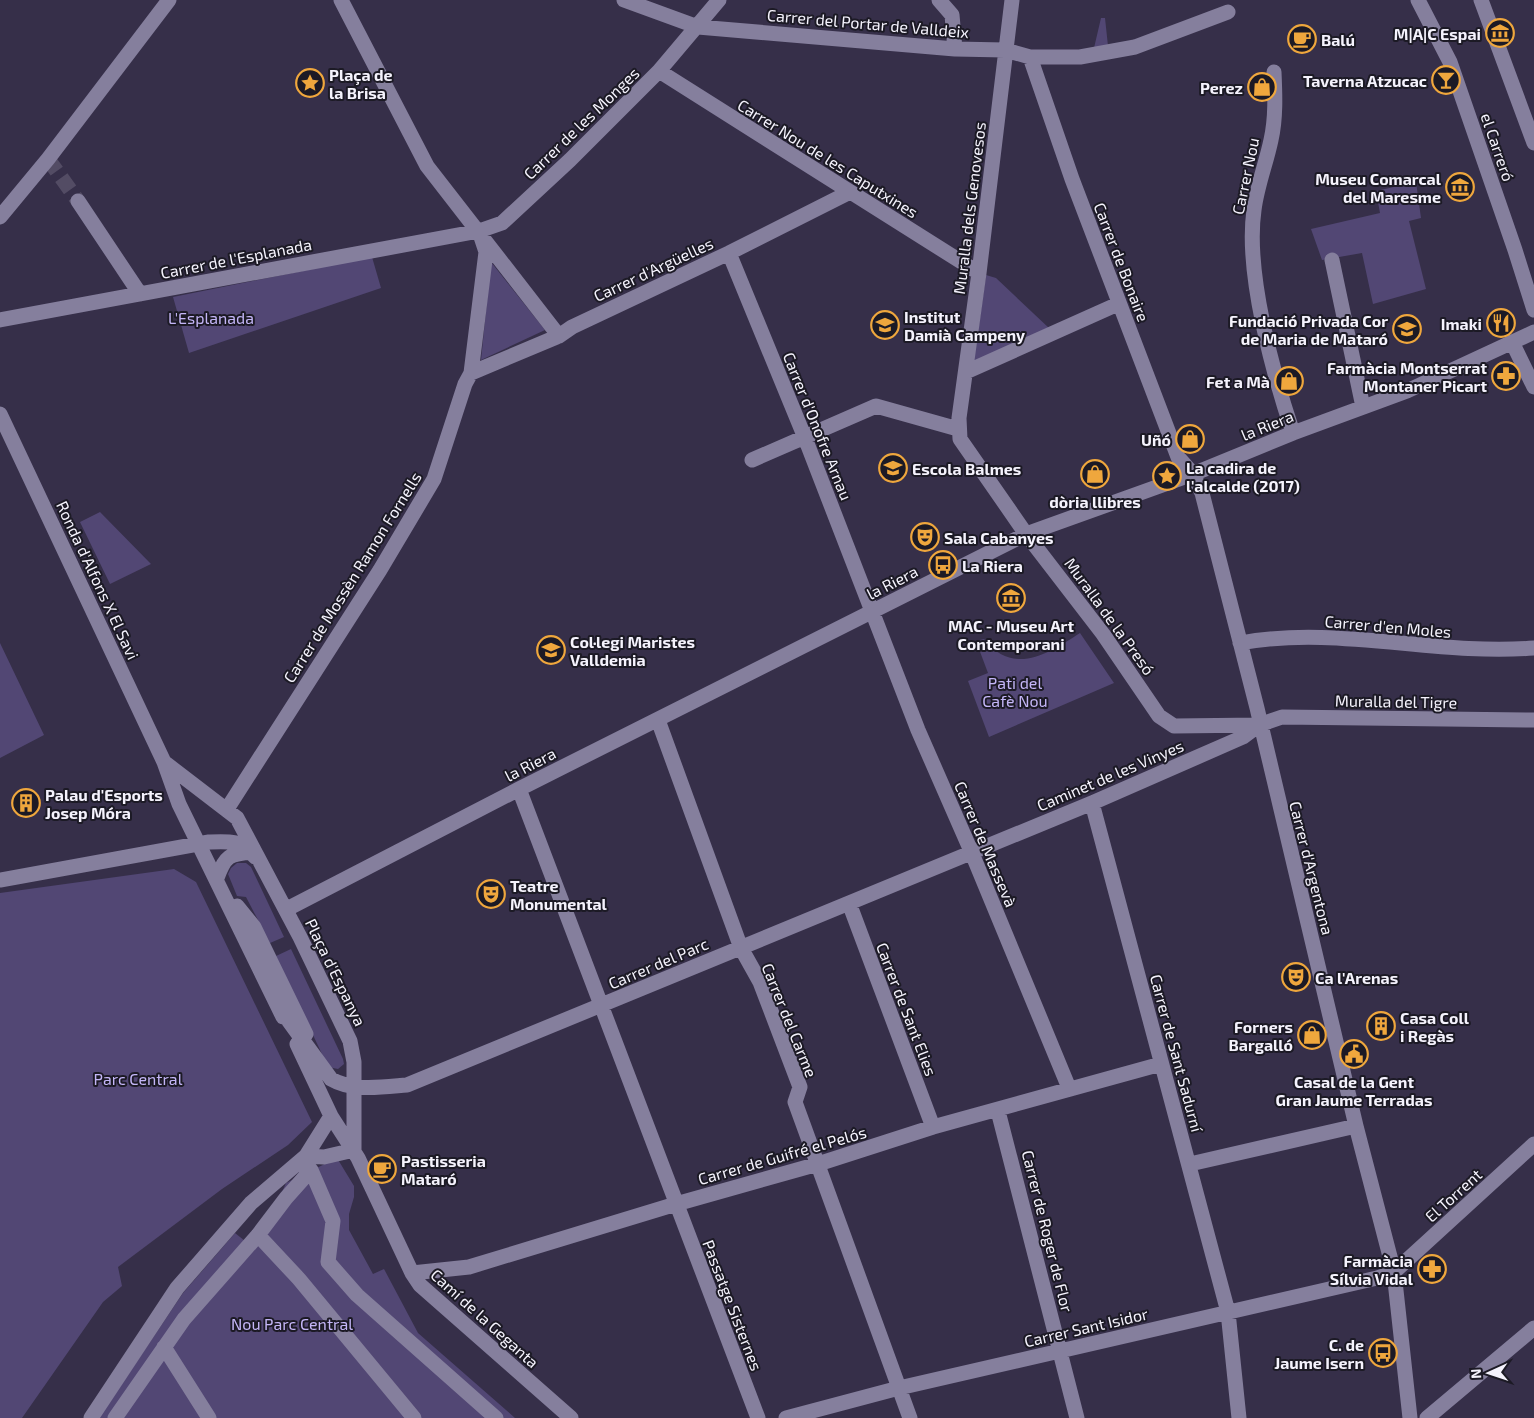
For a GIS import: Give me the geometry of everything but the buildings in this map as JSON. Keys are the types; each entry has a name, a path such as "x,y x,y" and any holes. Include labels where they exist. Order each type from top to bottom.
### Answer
{"street":[{"path":"0,217 54,151 169,0"},
{"path":"341,0 427,166 559,336"},
{"name":"Carrer del Portar de Valldeix","path":"624,0 698,27 955,49 1005,50 1030,57 1080,57 1135,47 1228,12"},
{"name":"Carrer de les Monges","path":"479,231 502,223 570,160 659,71 719,0"},
{"path":"939,0 952,15 955,49"},
{"name":"Muralla dels Genovesos","path":"958,428 1012,0"},
{"name":"el Carreró","path":"1418,0 1450,62 1534,310"},
{"path":"1481,0 1534,143"},
{"name":"Carrer de Bonaire","path":"1030,57 1118,304 1178,457 1193,474"},
{"name":"Carrer Nou de les Caputxines","path":"659,71 979,273"},
{"name":"Carrer Nou","path":"1274,72 1275,94 1271,139 1254,210 1253,256 1274,370 1293,433"},
{"name":"Carrer d'Argüelles","path":"471,373 559,336 572,327 729,253 848,192"},
{"path":"78,201 140,294"},
{"name":"Carrer de l'Esplanada","path":"0,320 479,231"},
{"name":"Carrer de Mossèn Ramon Fornells","path":"227,809 380,570 434,479 471,373 486,252 479,231"},
{"name":"Carrer d'Onofre Arnau","path":"729,253 805,438 872,612"},
{"path":"1332,260 1363,408"},
{"path":"966,372 1118,304"},
{"name":"la Riera","path":"287,910 519,788 1026,534 1193,474 1293,433 1407,391 1534,332"},
{"path":"1512,342 1534,387"},
{"path":"752,460 876,406 958,428"},
{"name":"Ronda d'Alfons X El Savi","path":"0,414 164,762"},
{"name":"Muralla de la Presó","path":"958,428 960,439 1026,534 1103,634 1166,722 1174,726 1259,725"},
{"name":"Carrer d'Argentona","path":"1193,474 1205,502 1356,1126 1394,1272 1410,1418"},
{"name":"Carrer de Massevà","path":"872,612 918,730 1069,1088"},
{"name":"Carrer d'en Moles","path":"1240,643 1323,637 1461,650 1534,648"},
{"name":"Muralla del Tigre","path":"1259,725 1282,717 1534,720"},
{"name":"Carrer del Carme","path":"658,720 740,948 760,982 800,1087 796,1102 910,1418"},
{"name":"Caminet de les Vinyes","path":"971,852 1092,803 1244,737 1259,725"},
{"path":"164,762 179,804 228,899 331,1116 354,1150 324,1156 306,1156"},
{"name":"Plaça d'Espanya","path":"164,762 227,809 246,832 287,910 350,1041 354,1062 354,1150"},
{"name":"Passatge Sisternes","path":"519,788 758,1418"},
{"name":"Carrer de Sant Sadurní","path":"1092,803 1228,1312 1239,1418"},
{"name":"Plaça d'Espanya","path":"0,880 231,840 242,844 252,852 271,878"},
{"path":"217,878 222,862 228,856 252,852"},
{"name":"Carrer del Parc","path":"354,1086 381,1088 408,1085 971,852"},
{"path":"228,899 242,910 254,927 321,1066"},
{"name":"Carrer de Sant Elies","path":"849,903 933,1127"},
{"path":"280,1010 331,1079 342,1085 354,1086"},
{"name":"Carrer de Guifré el Pelós","path":"412,1273 468,1267 676,1204 818,1164 933,1127 998,1111 1069,1088 1161,1064"},
{"name":"Carrer de Roger de Flor","path":"998,1111 1062,1352 1077,1418"},
{"path":"90,1418 177,1288 251,1203 306,1156 331,1116"},
{"path":"1190,1164 1356,1126"},
{"name":"Camí de la Geganta","path":"354,1150 412,1273 427,1292 571,1418"},
{"name":"El Torrent","path":"1394,1272 1531,1152"},
{"path":"115,1418 184,1320 258,1235 286,1198 311,1170 333,1221 328,1262 357,1295 496,1418"},
{"path":"258,1235 299,1279 414,1418"},
{"name":"Carrer Sant Isidor","path":"786,1418 899,1388 1062,1352 1377,1278 1394,1272"},
{"path":"1427,1418 1534,1328"},
{"path":"164,1347 209,1418"}],"green space":[{"path":"1101,18 1105,18 1108,46 1094,48"},
{"path":"1416,182 1421,218 1409,221 1426,289 1373,304 1362,253 1322,260 1311,229 1380,213 1376,191"},
{"name":"L'Esplanada","path":"372,257 381,288 189,353 173,297"},
{"path":"491,262 545,330 481,360"},
{"path":"986,275 996,278 1050,329 972,374"},
{"path":"100,512 151,564 110,584 80,522"},
{"name":"Pati del Cafè Nou","path":"1080,633 1114,683 989,737 968,681 988,673 976,641 984,639 995,650 1007,657 1019,659 1032,658 1056,648"},
{"path":"0,643 44,735 0,758"},
{"path":"237,863 246,863 251,867 284,937 270,943 246,897 237,896 228,874"},
{"name":"Parc Central","path":"174,869 196,882 312,1122 288,1145 222,1189 118,1267 122,1286 103,1302 22,1418 0,1418 0,893"},
{"path":"291,949 343,1059 344,1064 338,1069 328,1067 276,956"},
{"name":"Nou Parc Central","path":"337,1158 354,1186 354,1197 349,1214 349,1230 373,1274 384,1269 418,1333 515,1418 99,1418 183,1293 235,1233 245,1241 276,1206 286,1183"}],"tunnel":[{"path":"48,159 78,201"}],"place":[{"name":"M|A|C Espai","path":"1500,33"},
{"name":"Balú","path":"1302,39"},
{"name":"Taverna Atzucac","path":"1446,80"},
{"name":"Plaça de la Brisa","path":"310,83"},
{"name":"Perez","path":"1262,87"},
{"name":"Museu Comarcal del Maresme","path":"1460,187"},
{"name":"Imaki","path":"1501,323"},
{"name":"Institut Damià Campeny","path":"885,325"},
{"name":"Fundació Privada Cor de Maria de Mataró","path":"1407,329"},
{"name":"Farmàcia Montserrat Montaner Picart","path":"1506,376"},
{"name":"Fet a Mà","path":"1289,381"},
{"name":"Uñó","path":"1190,439"},
{"name":"Escola Balmes","path":"893,468"},
{"name":"dòria llibres","path":"1095,474"},
{"name":"La cadira de l'alcalde (2017)","path":"1167,476"},
{"name":"Sala Cabanyes","path":"925,537"},
{"name":"La Riera","path":"943,565"},
{"name":"MAC - Museu Art Contemporani","path":"1011,598"},
{"name":"Col·legi Maristes Valldemia","path":"551,650"},
{"name":"Palau d'Esports Josep Móra","path":"26,803"},
{"name":"Teatre Monumental","path":"491,894"},
{"name":"Ca l'Arenas","path":"1296,977"},
{"name":"Casa Coll i Regàs","path":"1381,1026"},
{"name":"Forners Bargalló","path":"1312,1035"},
{"name":"Casal de la Gent Gran Jaume Terradas","path":"1354,1054"},
{"name":"Pastisseria Mataró","path":"382,1169"},
{"name":"Farmàcia Sílvia Vidal","path":"1432,1269"},
{"name":"C. de Jaume Isern","path":"1383,1353"}]}
